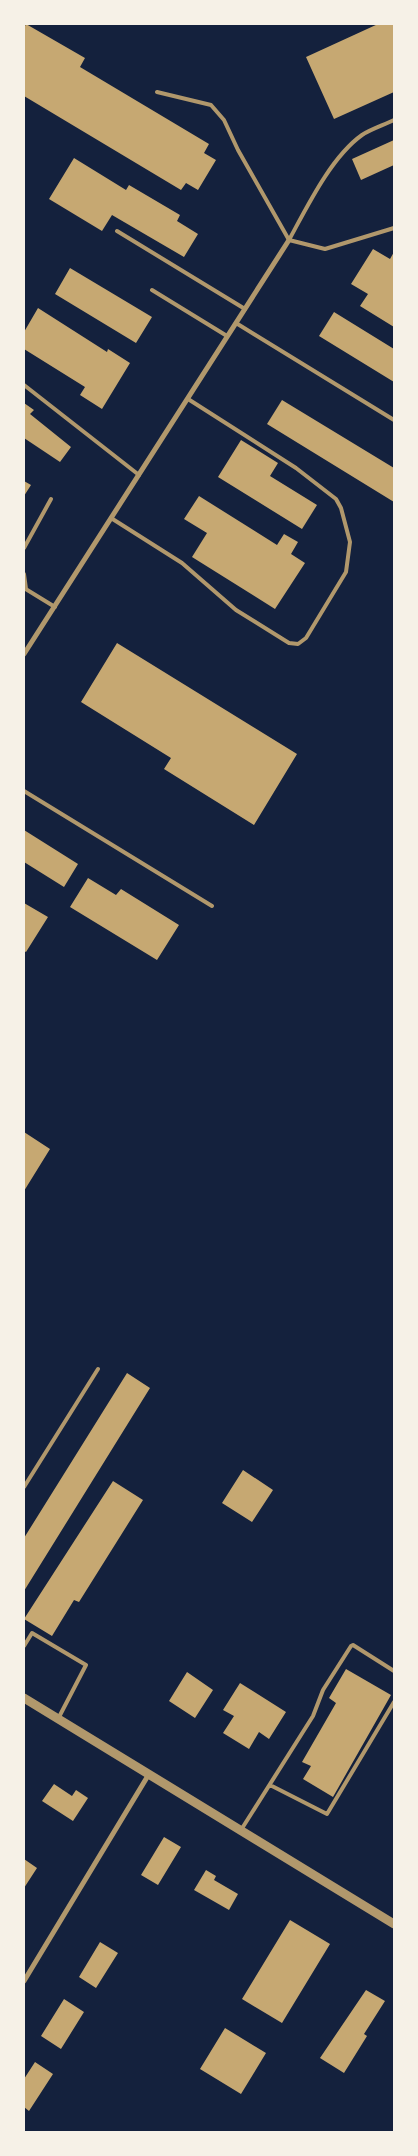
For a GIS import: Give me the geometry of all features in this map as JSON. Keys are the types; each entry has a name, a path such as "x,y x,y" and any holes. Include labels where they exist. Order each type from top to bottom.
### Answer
{"street":[{"path":"24,654 289,240"},
{"path":"24,1698 394,1924"},
{"path":"24,1981 149,1774"}],"lane":[{"path":"157,92 211,105 224,120 238,150 289,240 326,249 394,228"},
{"path":"289,240 319,186 340,158 362,135 394,120"},
{"path":"117,231 245,309"},
{"path":"152,290 228,336"},
{"path":"236,322 394,420"},
{"path":"24,385 139,475"},
{"path":"111,518 182,563 236,610 272,633 289,643 298,644 306,638 346,572 350,542 341,508 336,499 296,468 188,399"},
{"path":"24,548 51,499"},
{"path":"24,574 25,589 54,607"},
{"path":"24,791 212,906"},
{"path":"24,1487 98,1369"},
{"path":"24,1646 32,1633 86,1665 58,1719"},
{"path":"241,1830 313,1716 323,1690 352,1645 394,1671"},
{"path":"270,1785 327,1814 394,1702"}],"building":[{"path":"26,24 85,58 80,67 209,144 204,153 216,160 198,190 186,183 181,190 24,96 24,28"},
{"path":"378,24 394,24 394,92 334,119 306,57"},
{"path":"394,140 394,165 361,180 352,159"},
{"path":"74,158 126,190 129,185 180,215 177,221 198,234 184,257 112,215 102,231 49,199"},
{"path":"373,249 390,259 394,252 394,327 360,306 368,294 351,284"},
{"path":"70,268 152,317 136,343 55,294"},
{"path":"38,308 107,352 108,349 130,363 102,409 80,395 85,387 24,349 24,332"},
{"path":"334,312 394,349 394,382 319,336"},
{"path":"282,400 394,468 394,502 267,424"},
{"path":"24,403 34,410 30,414 71,447 60,462 24,438"},
{"path":"241,440 278,463 270,476 317,505 302,529 218,477"},
{"path":"24,481 31,485 24,496"},
{"path":"199,496 277,545 284,534 298,542 291,554 305,563 275,609 192,557 207,533 184,519"},
{"path":"117,643 297,754 254,825 164,769 171,758 81,702"},
{"path":"24,830 78,864 64,887 24,862"},
{"path":"88,878 116,895 121,889 179,925 157,960 70,907"},
{"path":"24,903 48,917 26,952 24,951"},
{"path":"24,1132 50,1149 24,1191"},
{"path":"127,1373 150,1388 24,1591 24,1538"},
{"path":"243,1470 273,1490 252,1522 222,1503"},
{"path":"113,1481 143,1500 79,1602 74,1600 52,1636 24,1619"},
{"path":"346,1669 391,1695 333,1797 303,1779 311,1766 302,1762 336,1703 329,1698"},
{"path":"187,1672 213,1690 195,1718 169,1701"},
{"path":"240,1683 286,1712 269,1739 259,1732 249,1749 223,1733 234,1716 223,1710"},
{"path":"54,1784 72,1796 76,1790 88,1798 73,1821 42,1801"},
{"path":"164,1837 181,1847 158,1885 141,1875"},
{"path":"24,1859 37,1868 24,1888"},
{"path":"206,1870 216,1876 214,1880 238,1894 229,1910 194,1890"},
{"path":"290,1920 330,1944 282,2023 242,1999"},
{"path":"100,1942 118,1953 96,1988 79,1977"},
{"path":"366,1990 385,2001 364,2034 367,2036 344,2073 320,2058"},
{"path":"64,1999 84,2012 61,2049 41,2036"},
{"path":"225,2028 266,2053 241,2094 200,2069"},
{"path":"35,2062 53,2074 29,2111 24,2107 24,2079"}]}
